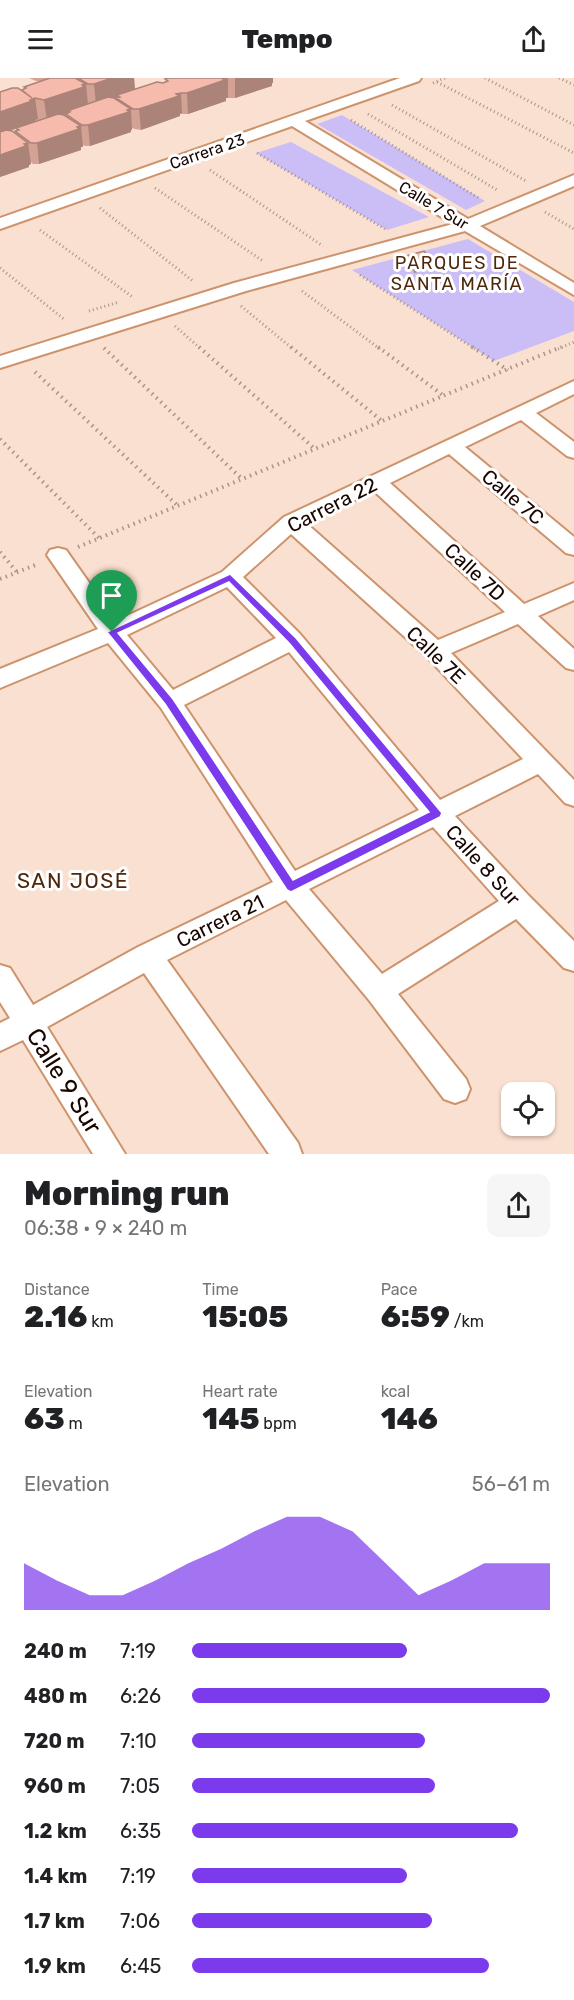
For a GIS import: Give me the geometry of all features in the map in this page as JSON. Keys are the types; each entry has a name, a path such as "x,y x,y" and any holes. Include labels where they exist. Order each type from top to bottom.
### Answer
{"street":[{"name":"Carrera 23","path":"0,224 414,78"},
{"name":"Calle 7 Sur","path":"294,121 574,290"},
{"path":"0,362 240,287 468,225 574,180"},
{"name":"Carrera 22","path":"0,679 112,632 230,577 291,522 574,387"},
{"path":"522,411 574,452"},
{"name":"Calle 7C","path":"452,446 574,548"},
{"name":"Calle 7D","path":"377,482 574,662"},
{"name":"Calle 7E","path":"291,522 435,651 574,796"},
{"path":"58,555 112,632 169,702 291,887 379,991 455,1089"},
{"name":"Calle 8 Sur","path":"230,577 292,640 436,813 518,903 574,959"},
{"path":"435,651 574,591"},
{"path":"169,702 292,640"},
{"name":"Carrera 21","path":"0,1038 148,956 540,762"},
{"path":"379,991 518,903"},
{"path":"148,956 287,1154"},
{"name":"Calle 9 Sur","path":"0,977 110,1154"}],"path":[{"path":"485,78 574,125"},
{"path":"559,78 574,86"},
{"path":"436,81 574,153"},
{"path":"383,100 529,183"},
{"path":"360,109 503,194"},
{"path":"342,115 485,201"},
{"path":"249,149 387,230"},
{"path":"202,165 329,250"},
{"path":"149,184 269,265"},
{"path":"95,204 197,284"},
{"path":"544,212 574,229"},
{"path":"35,226 134,298"},
{"path":"0,268 66,321"},
{"path":"352,270 508,369"},
{"path":"296,287 444,396"},
{"path":"238,304 382,422"},
{"path":"172,324 315,449"},
{"path":"0,579 574,342"},
{"path":"101,346 242,479"},
{"path":"34,372 178,506"},
{"path":"0,439 99,538"},
{"path":"0,552 17,572"}],"shaded area":[{"path":"342,115 485,201 466,210 317,124"},
{"path":"291,142 429,217 387,230 256,153"},
{"path":"468,239 574,302 574,331 494,361 352,270"}],"building":[{"path":"50,78 75,78 86,84 82,85 84,87 44,100 35,98 0,112 0,92 18,88 32,98 22,90 26,88 24,87"},
{"path":"78,78 112,78 88,84"},
{"path":"169,78 225,78 223,79 225,80 187,93 176,94 179,96 139,109 133,109 116,98 120,97 117,95 157,82 163,83"},
{"path":"108,97 114,98 131,109 127,110 129,112 88,125 82,125 66,114 70,112 67,111"},
{"path":"58,114 64,115 81,126 77,127 79,129 37,143 31,143 15,131 19,130 16,128"},
{"path":"12,131 28,143 24,144 26,146 0,155 0,132"},
{"path":"424,251 433,263 414,267 406,256"}],"district":[{"name":"PARQUES DE SANTA MARÍA","path":"457,273"},
{"name":"SAN JOSÉ","path":"73,881"}],"route":[{"path":"230,577 292,640 436,813 291,887 169,702 112,632 230,577"}]}
